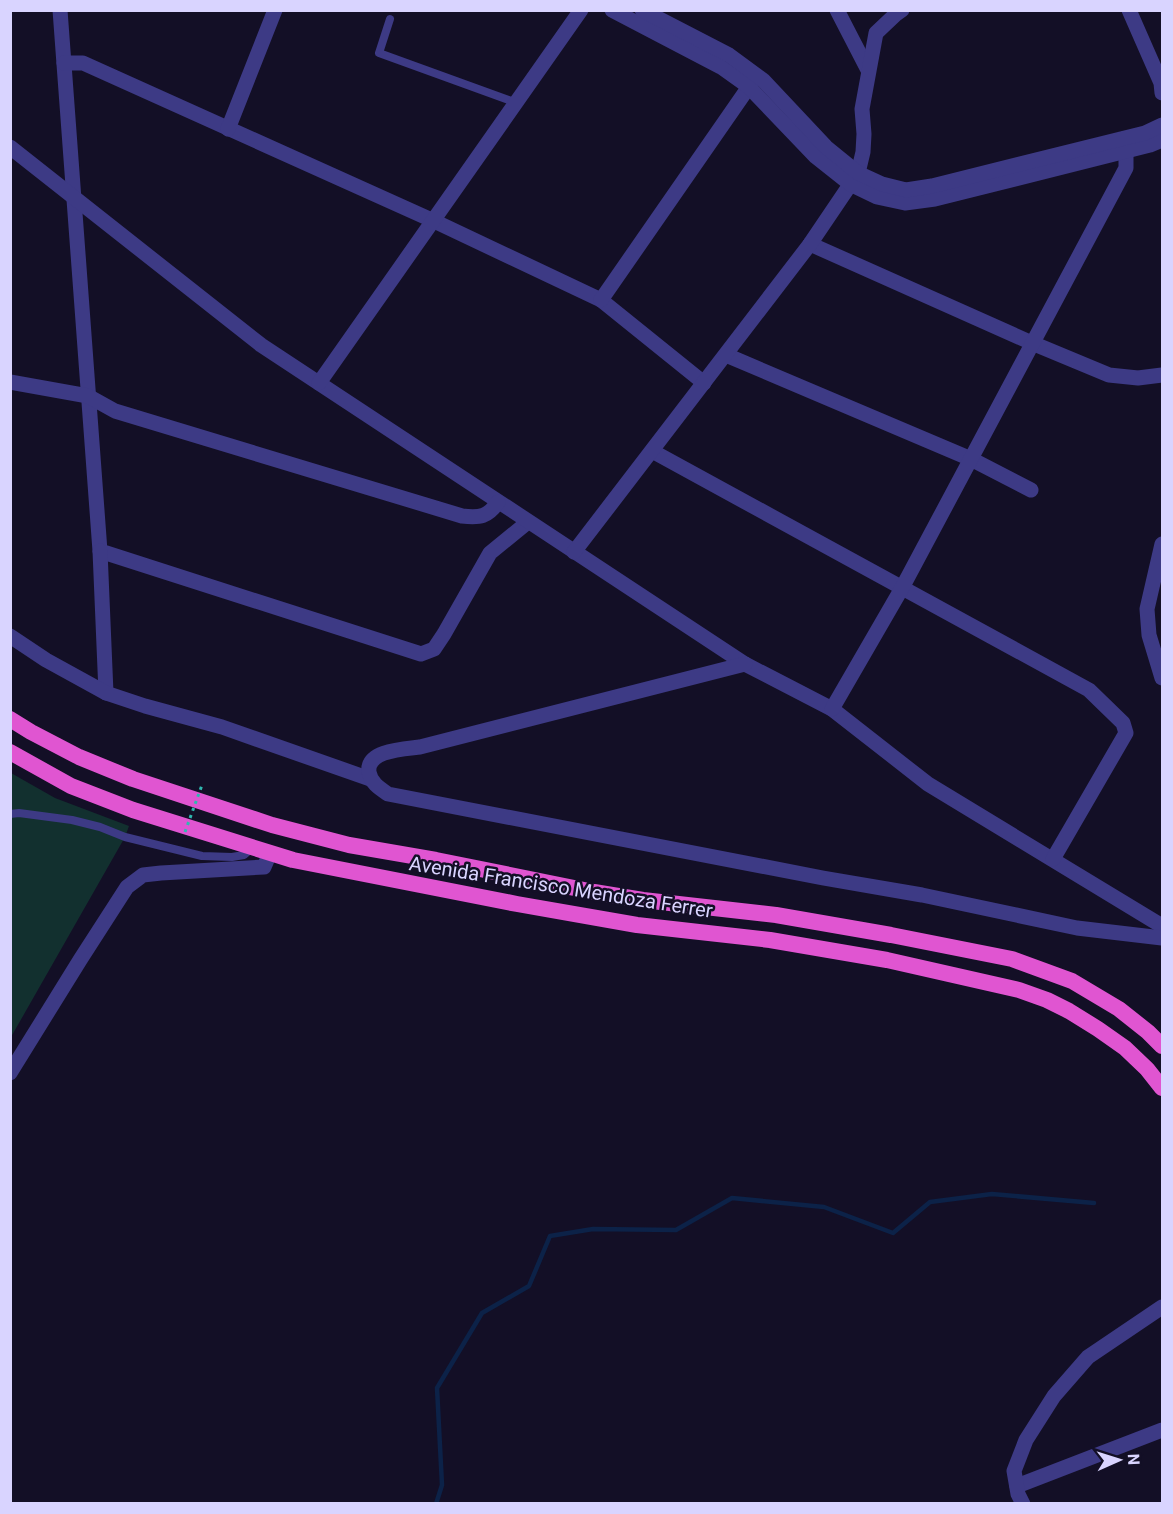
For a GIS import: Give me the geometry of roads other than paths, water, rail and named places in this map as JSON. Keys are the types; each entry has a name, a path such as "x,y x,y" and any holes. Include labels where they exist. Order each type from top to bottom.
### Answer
{"highway":[{"name":"Avenida Francisco Mendoza Ferrer","path":"10,719 79,757 133,779 273,825 349,845 594,892 776,915 1012,959 1072,981 1119,1009 1148,1032 1162,1047"},
{"name":"Avenida Francisco Mendoza Ferrer","path":"10,752 71,786 133,810 252,848 345,871 637,925 770,940 887,960 1019,990 1047,1000 1079,1017 1125,1048 1162,1088"},
{"path":"270,853 273,825"},
{"path":"887,960 891,935"}],"street":[{"path":"60,10 100,551 106,693"},
{"path":"228,129 275,10"},
{"path":"319,383 582,10"},
{"path":"612,10 721,67 753,81 763,80 854,179 906,190 1125,144 1150,145 1162,140"},
{"path":"642,10 729,55 753,81"},
{"path":"837,10 868,70"},
{"path":"574,552 810,244 854,179 863,152 864,134 861,109 876,33 902,10"},
{"path":"1129,10 1161,83 1162,93"},
{"path":"64,63 83,63 434,221 602,300 704,383"},
{"path":"602,300 753,81"},
{"path":"1125,144 1162,125"},
{"path":"832,709 902,588 1126,168 1125,144"},
{"path":"10,147 261,345 745,664 832,709 928,784 1162,926"},
{"path":"810,244 1109,375 1138,378 1162,375"},
{"path":"726,355 971,459 1031,490"},
{"path":"10,382 88,396 115,411 462,516 484,516 491,512 498,501"},
{"path":"652,451 1089,690 1123,723 1126,733 1053,859"},
{"path":"100,551 421,654 434,649 490,553 528,522"},
{"path":"1162,544 1148,609 1149,635 1162,678"},
{"path":"10,636 46,660 106,693 222,727 370,779 388,794 822,878 922,895 1077,928 1162,938"},
{"path":"370,779 369,768 373,759 389,751 420,747 745,664"},
{"path":"10,1073 127,887 143,875 264,867 270,853"},
{"path":"1023,1503 1018,1494 1014,1470 1026,1440 1054,1396 1088,1357 1162,1307"},
{"path":"1017,1486 1162,1430"}],"lane":[{"path":"390,19 379,53 517,103"},
{"path":"10,814 19,813 72,820 100,827 125,837 202,856 232,857 244,855 252,848"}],"waterway":[{"path":"436,1504 442,1485 437,1388 482,1313 529,1286 550,1236 593,1229 676,1230 732,1198 824,1207 893,1233 930,1202 992,1194 1094,1203"}]}
